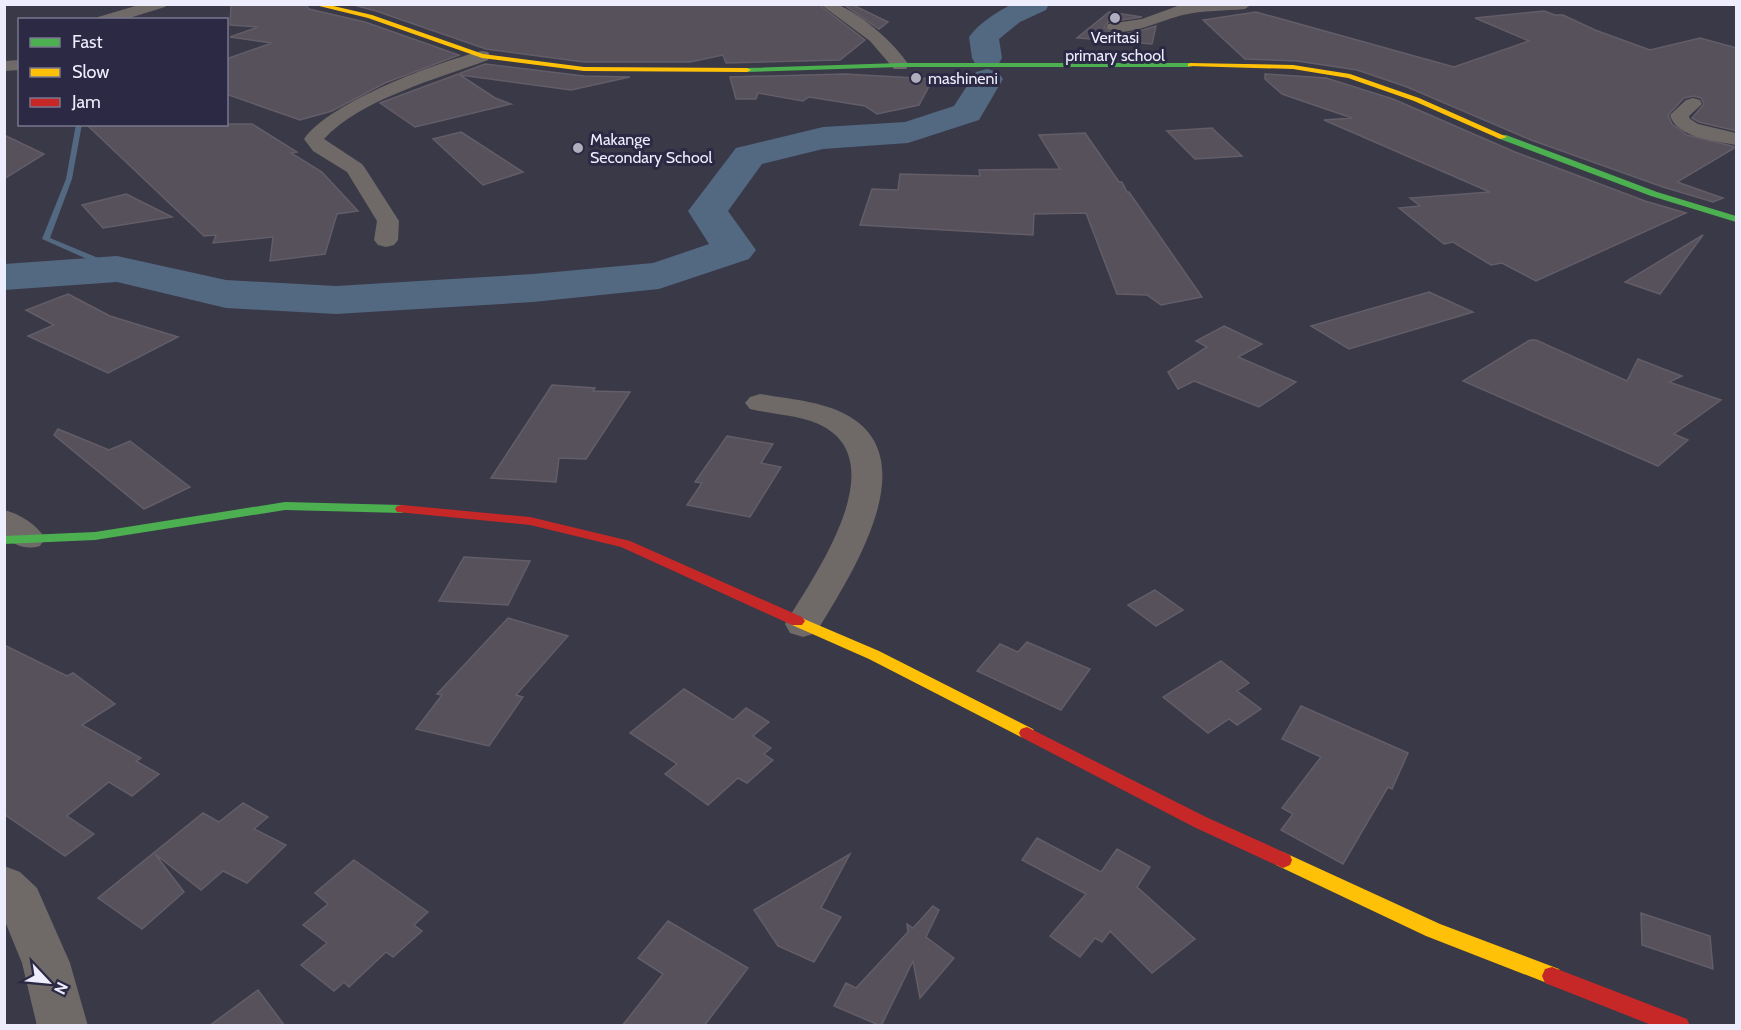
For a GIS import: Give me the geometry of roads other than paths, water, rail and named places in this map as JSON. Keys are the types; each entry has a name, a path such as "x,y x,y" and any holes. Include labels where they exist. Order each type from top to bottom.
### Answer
{"street":[{"path":"111,18 160,4"},
{"path":"314,4 370,16 395,27 482,56 556,66 625,71 900,65 1151,64 1297,68 1326,71 1391,90 1523,146 1654,194 1737,219"},
{"path":"827,4 878,38 891,49 900,65"},
{"path":"1114,27 1144,23 1199,4"},
{"path":"1183,10 1245,4"},
{"path":"386,240 388,221 355,168 320,147 314,139 319,130 345,112 482,56"},
{"path":"1694,105 1679,115 1681,122 1691,128 1737,138"},
{"path":"760,403 837,422 854,434 865,453 866,494 852,540 803,624"},
{"path":"12,532 95,536 285,506 380,507 530,521 625,543 874,655 1200,822 1433,930 1680,1026"},
{"path":"4,886 21,902 46,963 63,1026"}],"waterway":[{"path":"987,58 984,37 1010,16 1036,4"},
{"path":"4,277 117,269 226,294 336,300 533,288 659,276 734,250 708,211 749,156 823,138 908,132 967,113 987,79"},
{"path":"79,126 69,179 46,239 117,269"}],"place":[{"name":"Veritasi primary school","path":"1115,18"},
{"name":"mashineni","path":"916,78"},
{"name":"Makange Secondary School","path":"578,148"}]}
